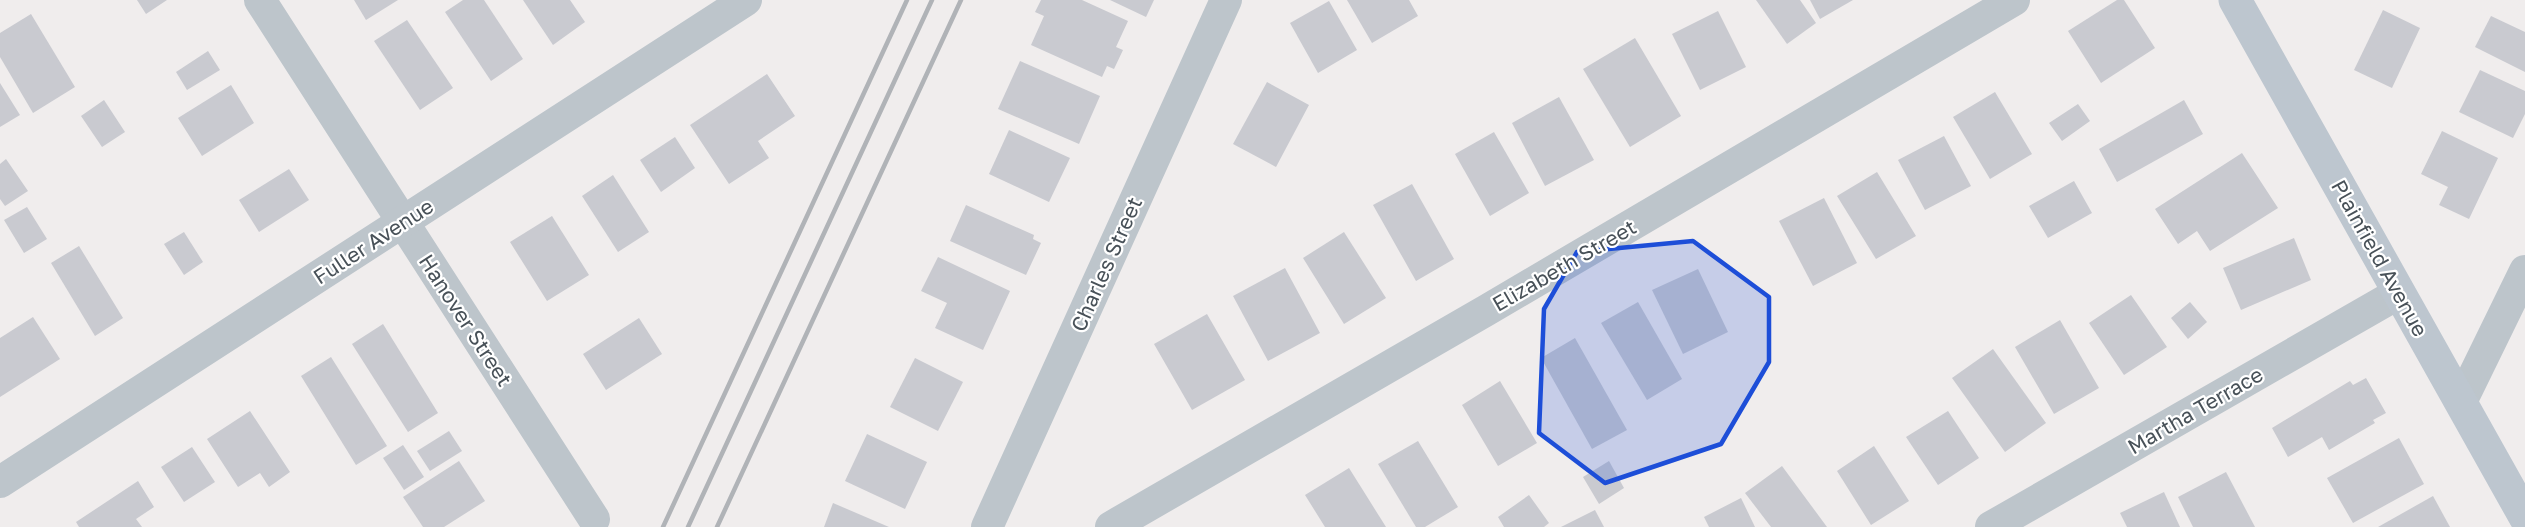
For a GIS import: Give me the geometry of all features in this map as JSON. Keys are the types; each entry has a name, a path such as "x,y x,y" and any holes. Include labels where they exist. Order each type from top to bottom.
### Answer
{"main road":[{"name":"Plainfield Avenue","path":"2235,0 2525,517"}],"street":[{"name":"Hanover Street","path":"260,0 594,519"},
{"name":"Fuller Avenue","path":"0,482 746,0"},
{"name":"Charles Street","path":"989,526 1226,0"},
{"name":"Elizabeth Street","path":"1111,527 1487,310 2014,0"},
{"path":"2461,402 2525,271"},
{"name":"Martha Terrace","path":"1991,527 2399,293"}],"highlighted area":[{"path":"1693,241 1769,297 1769,362 1721,444 1605,483 1539,433 1544,309 1577,252"}],"building":[{"path":"137,0 167,0 146,14"},
{"path":"354,0 398,0 366,20"},
{"path":"463,0 484,0 523,59 491,81 445,12"},
{"path":"523,0 570,0 585,22 553,45"},
{"path":"1041,0 1082,0 1128,21 1116,47 1123,50 1114,69 1107,66 1102,77 1031,45 1044,16 1035,12"},
{"path":"1110,0 1154,0 1146,17"},
{"path":"1347,0 1409,0 1418,16 1372,43"},
{"path":"1756,0 1800,0 1816,23 1787,44"},
{"path":"1810,0 1853,0 1820,19"},
{"path":"2117,0 2124,0 2155,48 2101,83 2068,31"},
{"path":"1329,1 1357,50 1318,73 1290,23"},
{"path":"2383,10 2420,28 2392,88 2354,70"},
{"path":"1718,11 1746,67 1700,90 1672,34"},
{"path":"31,14 75,87 33,113 0,57 0,33"},
{"path":"2491,16 2525,32 2525,72 2475,47"},
{"path":"407,20 453,88 420,110 374,41"},
{"path":"1635,38 1681,116 1630,147 1583,69"},
{"path":"208,51 220,70 187,90 176,72"},
{"path":"1020,61 1100,96 1079,144 998,109"},
{"path":"2480,70 2525,91 2525,114 2513,138 2459,112"},
{"path":"767,74 795,116 758,141 769,158 729,184 690,125"},
{"path":"1267,82 1309,105 1276,167 1233,144"},
{"path":"0,83 20,115 0,127"},
{"path":"231,85 254,123 202,156 178,118"},
{"path":"1995,92 2032,154 1990,179 1953,117"},
{"path":"1559,97 1594,160 1545,186 1512,123"},
{"path":"104,100 125,132 102,147 81,116"},
{"path":"2184,100 2203,134 2117,182 2099,149"},
{"path":"2078,104 2090,121 2062,141 2049,123"},
{"path":"1009,130 1070,158 1049,202 989,174"},
{"path":"2442,131 2498,158 2469,219 2439,205 2448,187 2421,174"},
{"path":"1494,132 1529,193 1490,216 1455,154"},
{"path":"1944,136 1971,186 1925,210 1898,160"},
{"path":"675,137 695,168 661,192 640,160"},
{"path":"2242,153 2278,208 2210,251 2197,231 2178,244 2155,209"},
{"path":"6,159 28,191 5,206 0,199 0,164"},
{"path":"289,169 309,200 259,232 239,200"},
{"path":"1877,172 1916,236 1876,259 1837,196"},
{"path":"613,175 649,232 618,252 582,196"},
{"path":"2074,181 2092,213 2048,238 2029,206"},
{"path":"1412,184 1454,259 1416,281 1373,205"},
{"path":"1824,198 1857,263 1813,286 1779,221"},
{"path":"966,205 1034,235 1033,239 1041,243 1026,275 950,241"},
{"path":"27,207 47,239 24,253 4,220"},
{"path":"552,216 589,275 547,301 510,242"},
{"path":"184,232 203,262 184,275 164,244"},
{"path":"1344,232 1386,298 1344,324 1303,258"},
{"path":"2294,238 2311,280 2241,310 2223,268"},
{"path":"79,246 123,318 95,336 51,263"},
{"path":"938,257 1010,291 983,350 935,328 947,303 921,291"},
{"path":"1285,268 1320,333 1268,361 1233,296"},
{"path":"1698,269 1728,332 1683,354 1652,290"},
{"path":"2131,295 2167,347 2124,375 2089,323"},
{"path":"1638,302 1682,379 1647,400 1601,323"},
{"path":"2190,302 2207,322 2188,339 2171,318"},
{"path":"1207,314 1245,380 1192,410 1154,344"},
{"path":"33,317 60,359 0,397 0,338"},
{"path":"639,318 662,354 606,390 583,354"},
{"path":"2060,320 2099,388 2054,414 2015,347"},
{"path":"383,324 438,413 408,432 352,344"},
{"path":"1575,338 1627,430 1592,449 1541,358"},
{"path":"1993,349 2046,423 2005,452 1952,378"},
{"path":"331,357 387,446 356,465 301,376"},
{"path":"915,358 963,382 938,431 890,407"},
{"path":"2366,378 2386,413 2373,420 2375,423 2329,450 2322,437 2288,457 2272,428 2350,381 2353,385"},
{"path":"1500,381 1537,443 1498,466 1462,405"},
{"path":"250,411 290,472 269,487 260,473 238,487 207,439"},
{"path":"1948,411 1979,458 1938,485 1906,437"},
{"path":"449,431 462,451 430,471 417,451"},
{"path":"867,434 927,462 905,509 845,481"},
{"path":"2399,438 2424,484 2353,523 2327,478"},
{"path":"1418,441 1458,507 1425,527 1416,527 1378,464"},
{"path":"403,445 424,477 404,490 383,458"},
{"path":"1874,446 1909,501 1871,525 1837,471"},
{"path":"192,447 215,482 184,502 161,467"},
{"path":"459,461 485,501 444,527 423,527 403,497"},
{"path":"1609,461 1624,488 1599,504 1583,477"},
{"path":"1782,466 1827,527 1771,527 1745,493"},
{"path":"1349,468 1386,527 1325,527 1305,495"},
{"path":"2226,472 2255,527 2193,527 2178,497"},
{"path":"138,481 154,507 136,519 142,527 79,527 76,522"},
{"path":"2164,492 2180,527 2127,527 2120,513"},
{"path":"1529,495 1549,523 1544,527 1504,527 1498,517"},
{"path":"2433,496 2450,527 2378,527"},
{"path":"1741,498 1755,527 1709,527 1704,517"},
{"path":"833,503 889,527 824,527"},
{"path":"1595,510 1604,527 1561,527"}],"railway":[{"path":"663,527 907,0"},
{"path":"688,527 932,0"},
{"path":"717,527 961,0"}]}
